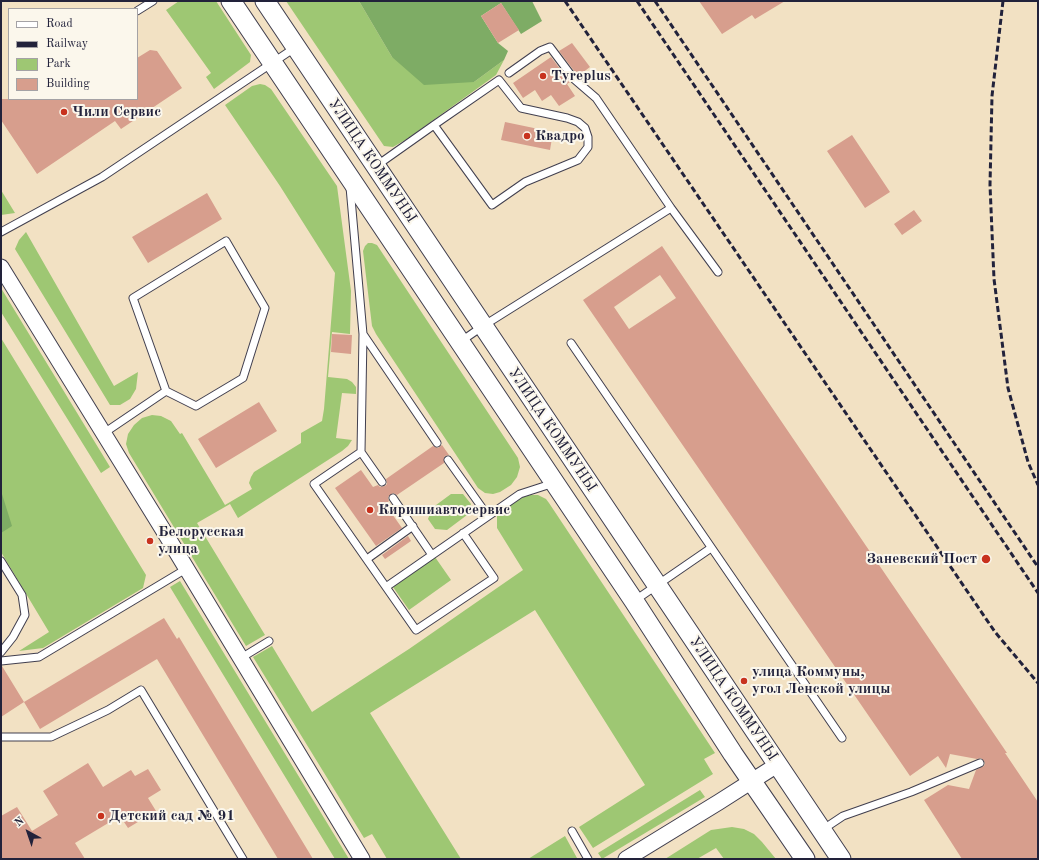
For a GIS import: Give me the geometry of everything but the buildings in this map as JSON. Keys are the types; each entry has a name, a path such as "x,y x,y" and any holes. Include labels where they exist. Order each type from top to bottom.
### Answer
{"street":[{"name":"УЛИЦА КОММУНЫ","path":"231,1 634,601 733,754 805,859"},
{"name":"УЛИЦА КОММУНЫ","path":"265,1 841,859"},
{"path":"1,267 104,433 362,859"},
{"path":"626,859 720,802 777,765"}],"lane":[{"path":"138,11 153,1"},
{"path":"1,232 102,177 296,47"},
{"path":"509,73 540,51 550,47 574,80 596,98 671,208 718,272"},
{"path":"376,166 434,125 499,80 521,108 567,118 578,122 587,132 588,147 578,160 525,182 492,204 434,125"},
{"path":"349,177 363,334 361,452 382,482"},
{"path":"460,342 671,208"},
{"path":"226,241 266,308 243,378 196,406 166,391 133,298 226,241"},
{"path":"363,334 437,443"},
{"path":"571,343 842,738"},
{"path":"104,433 166,391"},
{"path":"361,452 314,484 416,630 494,578 463,533"},
{"path":"448,460 488,516"},
{"path":"386,587 520,494 555,483"},
{"path":"393,498 432,554"},
{"path":"367,559 413,526"},
{"path":"634,601 711,548"},
{"path":"1,561 22,595 25,615 13,637 1,652"},
{"path":"1,661 39,657 186,569"},
{"path":"241,658 269,641"},
{"path":"1,737 51,737 108,710 141,690 243,859"},
{"path":"821,830 843,816 911,792 980,764"},
{"path":"572,831 588,859"}],"green space":[{"path":"179,1 216,1 251,55 250,62 214,89 206,77 211,73 166,10"},
{"path":"286,1 359,1 392,57 474,82 504,60 496,75 407,139 393,147 384,146"},
{"path":"359,1 532,1 542,21 521,34 501,3 481,16 498,43 508,51 504,60 474,82 424,85 392,57"},
{"path":"260,84 271,89 337,186 351,291 350,334 332,332 328,377 347,379 352,382 356,387 356,394 342,393 336,438 352,440 342,451 238,518 230,504 197,523 265,635 246,646 129,453 126,444 128,434 134,425 142,418 152,415 161,416 171,421 180,434 182,433 225,505 252,489 249,483 254,472 301,443 301,433 322,421 335,273 280,186 225,105 252,86"},
{"path":"1,190 15,213 1,215"},
{"path":"26,232 114,386 138,372 136,389 130,399 120,405 110,405 15,249 19,240"},
{"path":"368,243 377,245 518,458 520,467 517,477 511,485 500,492 493,494 485,493 478,488 376,334 372,326 363,251"},
{"path":"1,288 110,467 101,473 1,312"},
{"path":"1,338 146,575 143,588 43,648 19,651 49,632 1,552"},
{"path":"1,494 12,526 1,533"},
{"path":"451,494 463,494 471,504 467,515 447,530 435,529 428,519 432,508"},
{"path":"538,495 546,499 549,503 715,753 704,759 713,774 593,848 579,827 645,785 535,610 370,713 461,859 387,859 372,834 364,838 253,657 272,646 312,712 409,649 523,570 497,528 497,514 523,497"},
{"path":"435,557 451,580 409,610 393,587"},
{"path":"180,581 349,859 335,859 170,587"},
{"path":"700,790 705,797 602,859 598,853"},
{"path":"732,827 744,829 754,834 776,859 724,859 716,848 697,859 665,859 711,830"},
{"path":"565,836 577,858 528,859"}],"railway":[{"path":"565,1 995,632 1038,683"},
{"path":"637,1 1038,593"},
{"path":"655,1 1038,567"},
{"path":"1003,1 992,96 990,185 994,279 1008,388 1028,462 1038,485"}],"place":[{"name":"Tyreplus","path":"543,76"},
{"name":"Чили Сервис","path":"64,112"},
{"name":"Квадро","path":"527,136"},
{"name":"Киришиавтосервис","path":"370,510"},
{"name":"Белорусская улица","path":"150,541"},
{"name":"Заневский Пост","path":"986,559"},
{"name":"улица Коммуны, угол Ленской улицы","path":"744,681"},
{"name":"Детский сад № 91","path":"101,816"}]}
